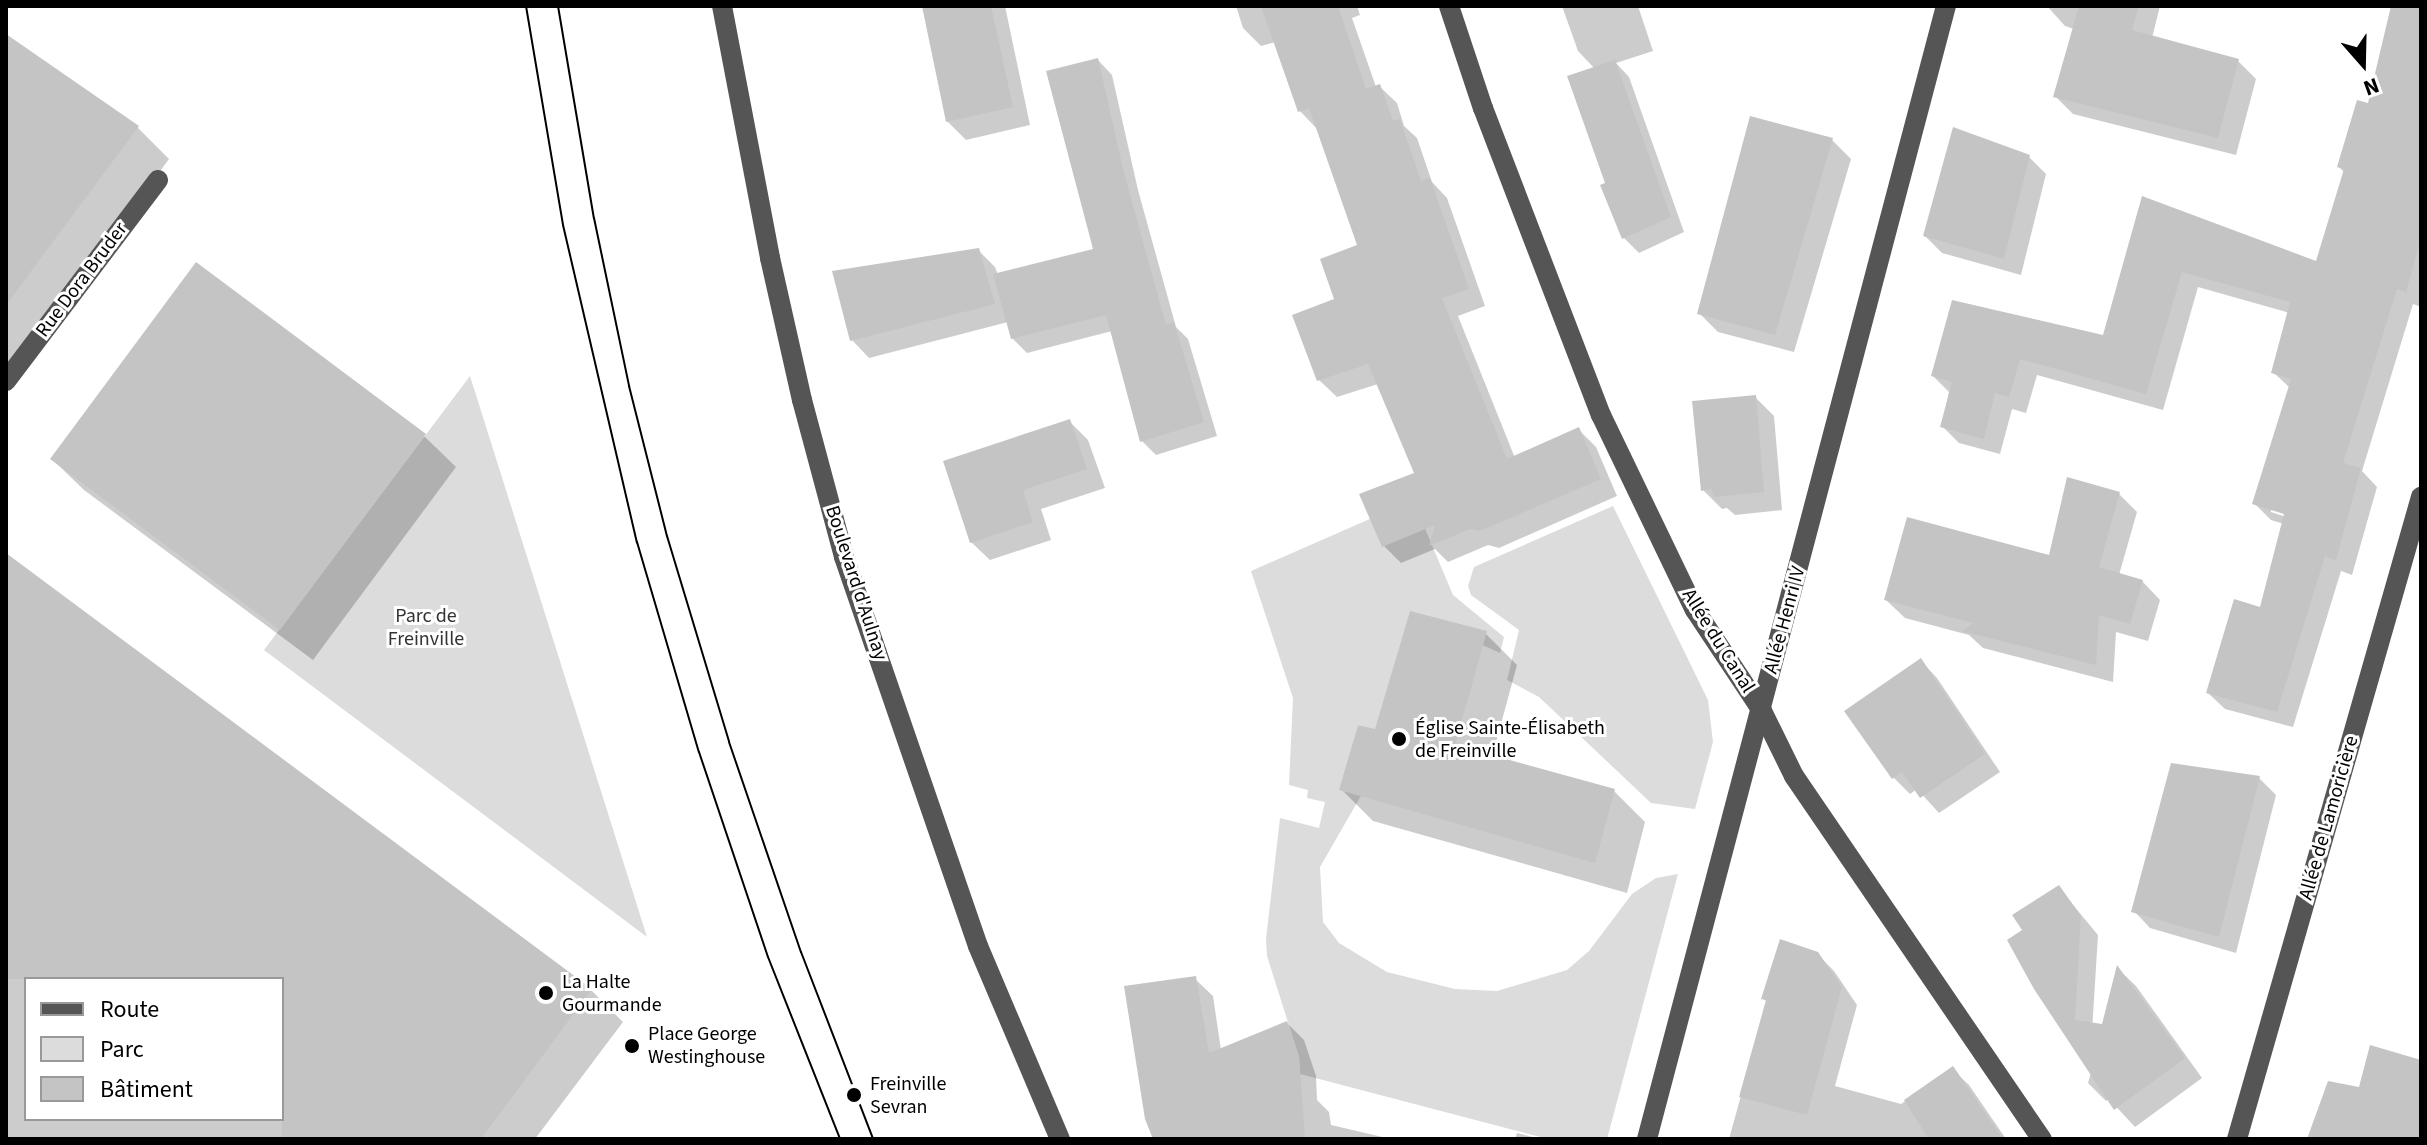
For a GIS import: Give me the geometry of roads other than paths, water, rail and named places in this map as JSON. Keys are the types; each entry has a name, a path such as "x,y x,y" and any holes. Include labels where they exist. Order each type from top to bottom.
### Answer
{"street":[{"name":"Boulevard d'Aulnay","path":"722,6 773,272 802,400 844,557 978,946 1060,1139"},
{"name":"Allée du Canal","path":"1449,6 1483,108 1601,415 1695,610 1762,711 1794,776 2042,1139"},
{"name":"Allée Henri IV","path":"1647,1139 1946,6"},
{"name":"Rue Dora Bruder","path":"6,381 158,180"},
{"name":"Allée de Lamoricière","path":"2237,1139 2421,497"}],"tram line":[{"path":"526,6 563,225 637,542 699,752 768,957 840,1139"},
{"path":"558,6 594,218 629,386 667,536 729,742 801,952 873,1139"}],"place":[{"name":"Église Sainte-Élisabeth de Freinville","path":"1399,739"},
{"name":"La Halte Gourmande","path":"546,993"},
{"name":"Place George Westinghouse","path":"632,1046"},
{"name":"Freinville Sevran","path":"854,1095"}],"park label":[{"name":"Parc de Freinville","path":"426,628"}]}
